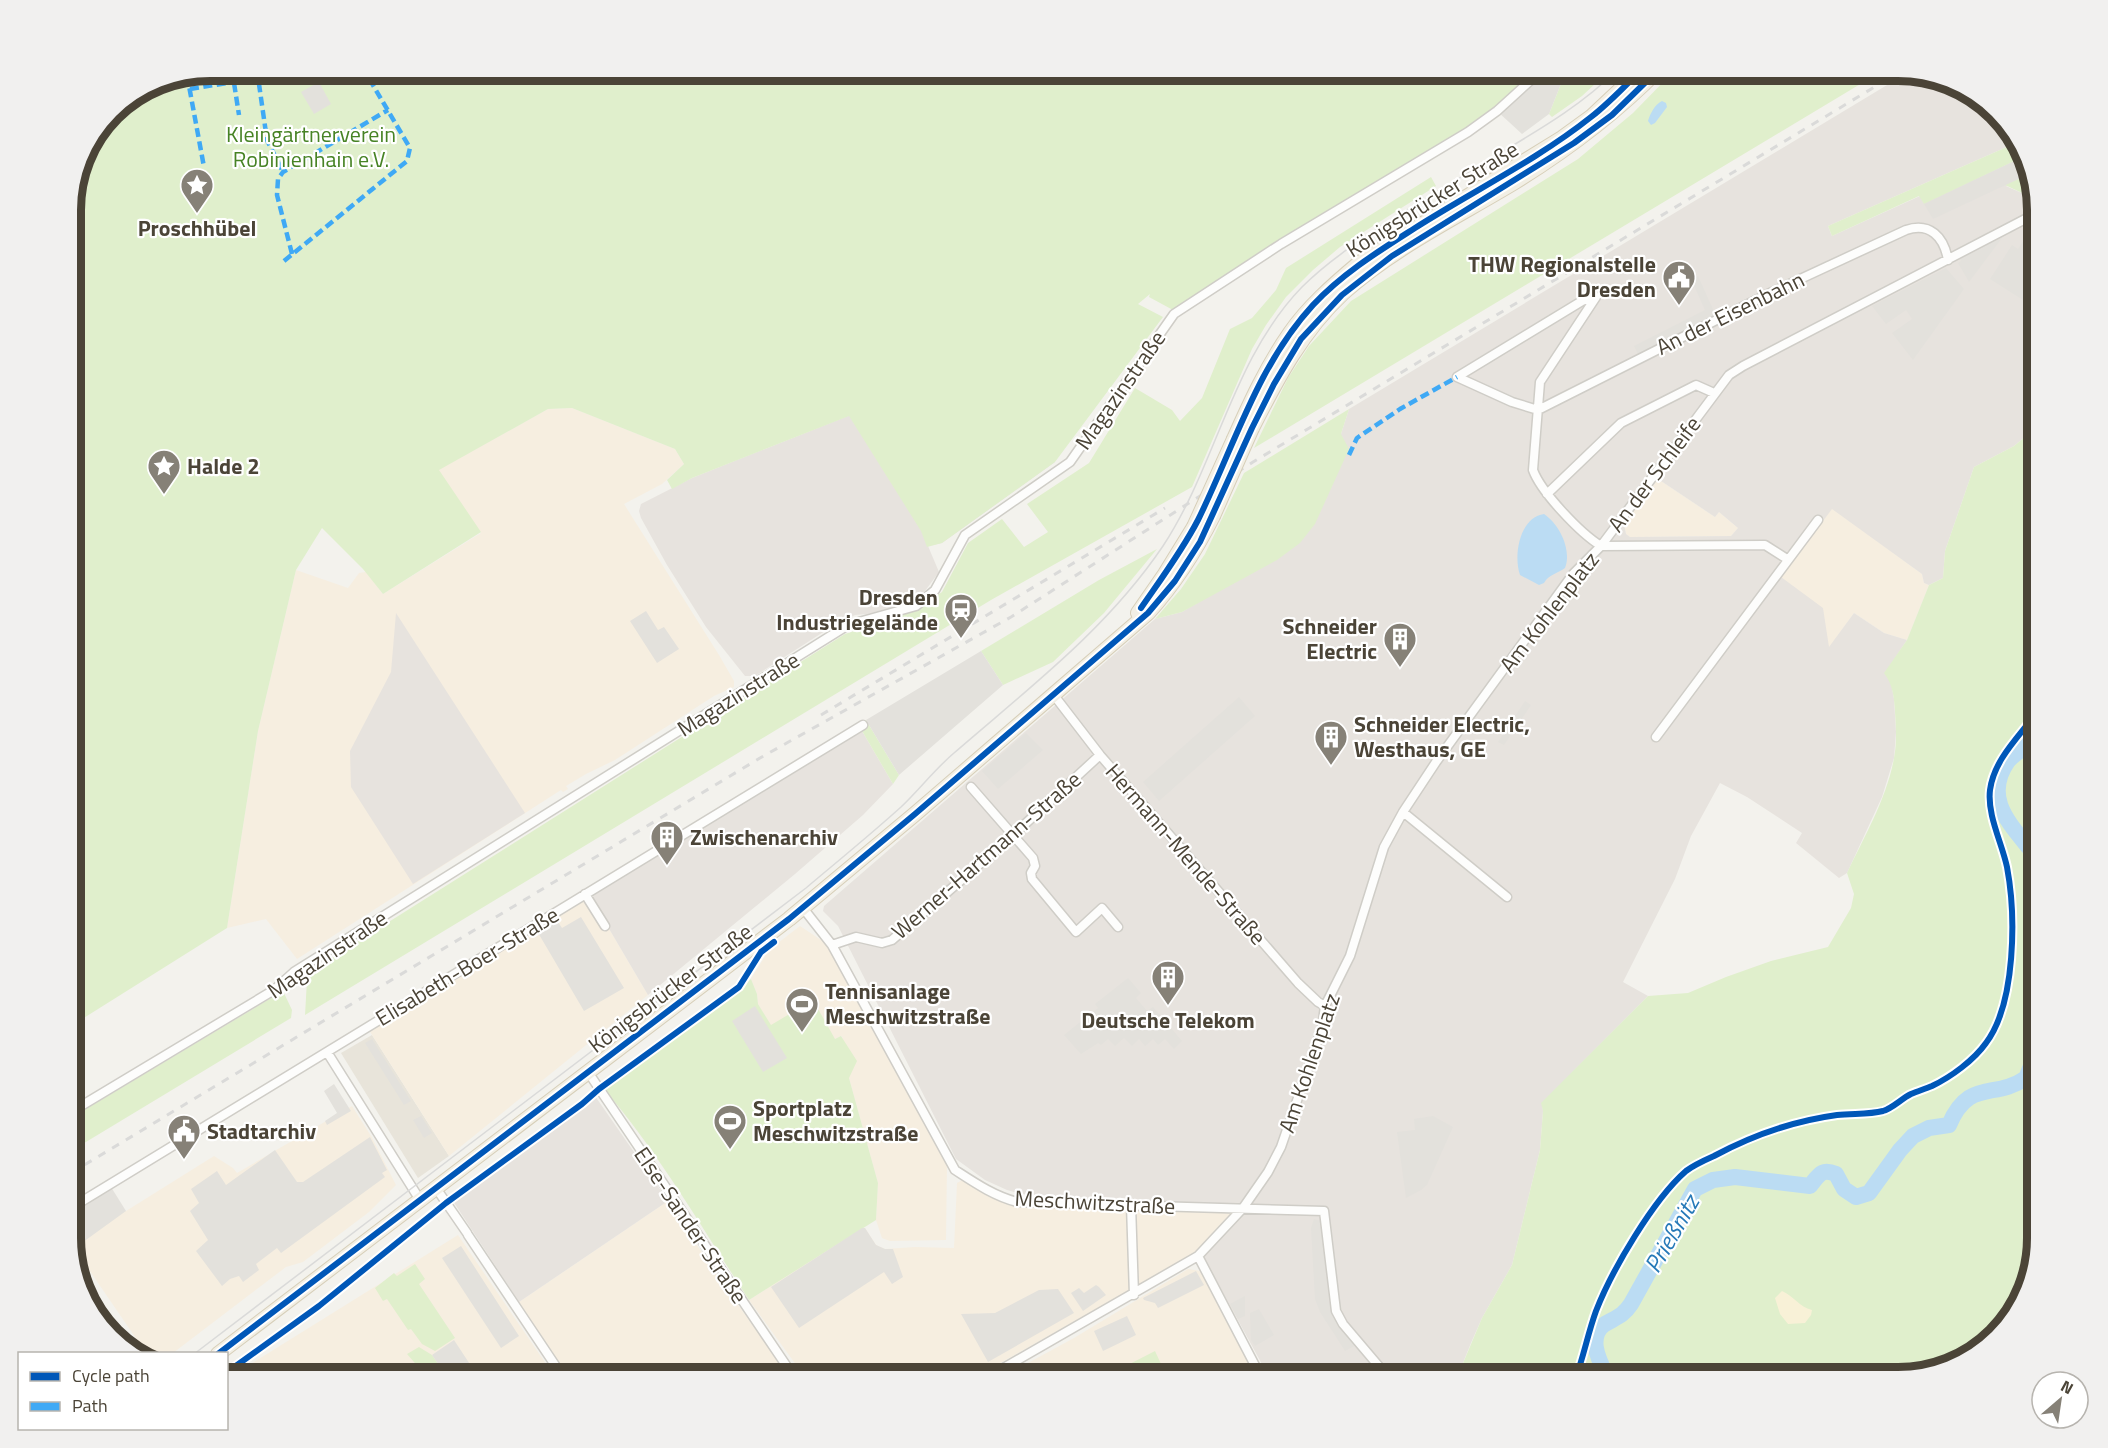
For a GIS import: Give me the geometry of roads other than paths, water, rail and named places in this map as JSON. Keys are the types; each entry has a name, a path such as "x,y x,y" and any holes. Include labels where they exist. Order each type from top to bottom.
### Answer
{"main road":[{"name":"Königsbrücker Straße","path":"1126,630 1194,527 1270,364 1291,332 1314,304 1358,264 1562,138 1591,117 1629,81"},
{"name":"Königsbrücker Straße","path":"219,1352 803,908 1148,613 1175,581 1200,542 1252,428 1274,384 1301,339 1342,294 1392,256 1574,143 1612,115 1647,81"}],"street":[{"name":"Magazinstraße","path":"81,1106 274,990 294,972 848,625 916,606 935,590 965,535 1070,462 1174,314 1281,244 1468,132 1497,111 1530,81"},
{"name":"An der Schleife","path":"1600,546 1729,375 2027,218"},
{"name":"An der Eisenbahn","path":"1538,410 1770,293 1906,230 1917,226 1926,227 1938,238 1946,251 1948,260"},
{"path":"1596,297 1539,382 1538,410 1512,402 1457,377 1582,301 1596,297"},
{"name":"An der Schleife","path":"1547,494 1621,423 1696,385 1714,393"},
{"name":"Am Kohlenplatz","path":"1006,1367 1198,1256 1243,1208 1268,1172 1281,1147 1322,1028 1325,1006 1350,956 1384,847 1402,812 1573,574 1600,546 1589,539 1537,482 1533,470 1538,410"},
{"path":"1656,736 1818,520"},
{"name":"An der Schleife","path":"1600,546 1766,545 1787,559"},
{"name":"Hermann-Mende-Straße","path":"1053,694 1100,755 1298,983 1325,1006"},
{"name":"Elisabeth-Boer-Straße","path":"81,1202 863,725"},
{"name":"Werner-Hartmann-Straße","path":"832,945 856,938 882,943 892,940 1012,836 1100,755"},
{"path":"971,787 1033,858 1035,866 1031,873 1032,879 1076,932 1102,908 1118,927"},
{"path":"1402,812 1506,897"},
{"path":"585,894 605,926"},
{"name":"Meschwitzstraße","path":"803,908 832,945 955,1170 981,1187 1017,1202 1324,1210 1336,1311 1343,1324 1380,1367"},
{"path":"327,1052 420,1200"},
{"name":"Else-Sander-Straße","path":"588,1072 787,1367"},
{"path":"436,1188 556,1367"},
{"path":"1131,1205 1134,1295"},
{"path":"1198,1256 1256,1367"}],"water":[{"path":"1662,101 1667,107 1651,125 1648,121 1650,115"},
{"path":"1544,514 1560,531 1566,546 1567,561 1565,568 1539,585 1520,575 1517,557 1524,529 1529,522"}],"waterway":[{"name":"Prießnitz","path":"2027,742 2008,761 2000,775 1998,789 1999,801 2004,813 2027,845"},
{"name":"Prießnitz","path":"1602,1367 1595,1343 1599,1329 1622,1314 1631,1304 1695,1189 1713,1180 1735,1177 1810,1186 1818,1176 1827,1172 1836,1174 1844,1189 1856,1197 1869,1193 1913,1136 1929,1128 1949,1125 1957,1110 1974,1095 2014,1084 2027,1076"}],"tram line":[{"path":"197,1352 806,888 901,807 947,759 1092,631 1141,576 1163,546 1182,514 1241,379 1258,346 1278,315 1302,287 1353,245 1562,115 1605,81"}],"railway":[{"path":"81,1167 760,758 1011,617 1253,462 1884,81"},
{"path":"821,715 1165,508"}],"place":[{"name":"Proschhübel","path":"197,214"},
{"name":"THW Regionalstelle Dresden","path":"1679,306"},
{"name":"Halde 2","path":"164,495"},
{"name":"Dresden Industriegelände","path":"961,639"},
{"name":"Schneider Electric","path":"1400,668"},
{"name":"Schneider Electric, Westhaus, GE","path":"1331,766"},
{"name":"Zwischenarchiv","path":"667,866"},
{"name":"Deutsche Telekom","path":"1168,1006"},
{"name":"Tennisanlage Meschwitzstraße","path":"802,1033"},
{"name":"Sportplatz Meschwitzstraße","path":"730,1150"},
{"name":"Stadtarchiv","path":"184,1160"}],"park label":[{"name":"Kleingärtnerverein Robinienhain e.V.","path":"311,146"}]}
